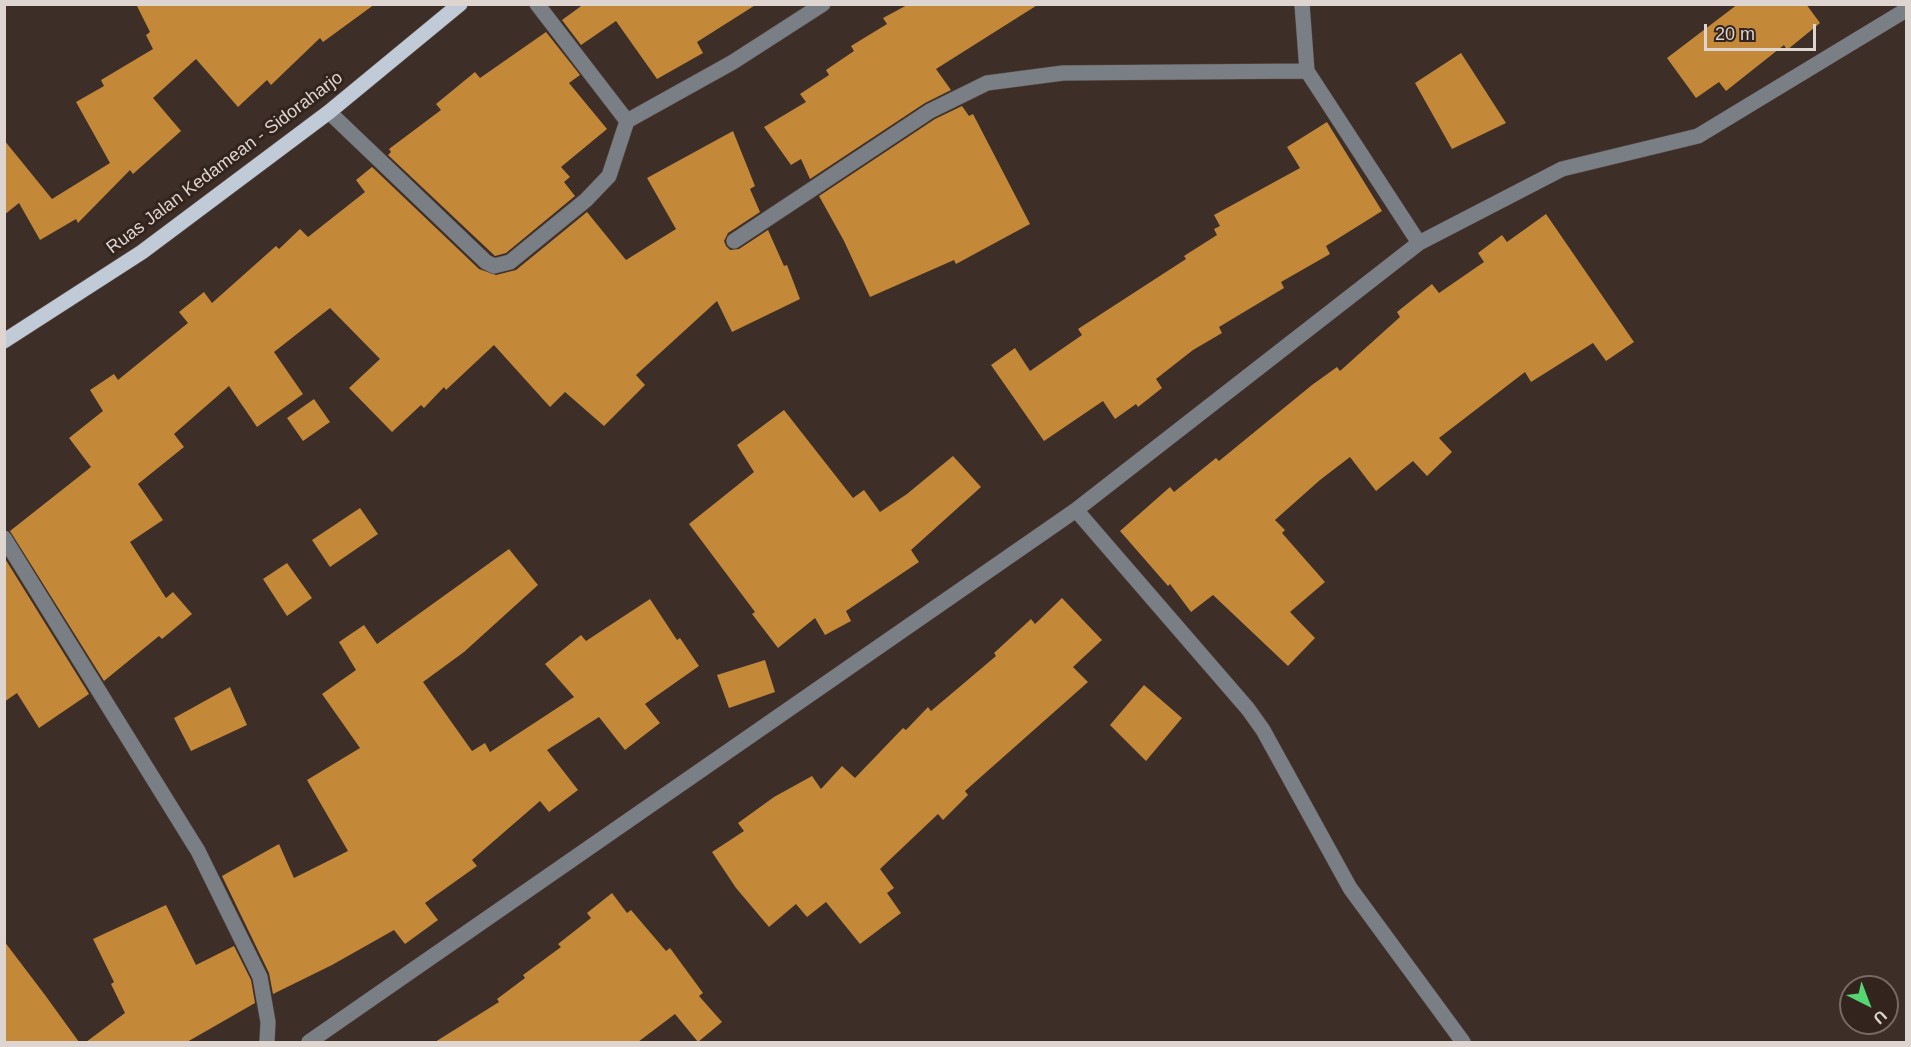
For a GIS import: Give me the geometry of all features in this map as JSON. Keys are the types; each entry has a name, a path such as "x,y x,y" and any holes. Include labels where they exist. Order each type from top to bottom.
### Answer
{"main road":[{"name":"Ruas Jalan Kedamean - Sidoraharjo","path":"4,341 142,252 329,112 460,4"}],"street":[{"path":"537,4 627,121"},
{"path":"329,112 486,262 494,266 510,262 586,200 609,176 627,121 734,62 823,4"},
{"path":"1302,4 1307,71 1419,243"},
{"path":"309,1042 1076,510 1419,243 1562,169 1698,136 1906,10"},
{"path":"734,242 930,111 987,83 1063,73 1307,71"},
{"path":"1076,510 1248,709 1263,730 1350,888 1463,1042"},
{"path":"4,538 198,851 260,977 268,1022 267,1042"}],"building":[{"path":"136,4 375,4 323,42 320,38 271,85 267,80 238,107 196,59 153,98 181,131 133,174 130,170 78,223 76,219 40,240 19,203 4,215 4,140 52,199 110,163 76,102 104,86 101,80 153,49 146,35 150,32"},
{"path":"584,4 757,4 697,42 703,53 657,79 616,21 581,45 562,20"},
{"path":"909,4 1039,4 936,69 951,90 925,103 810,179 801,159 791,165 764,127 806,102 800,94 829,75 826,70 854,51 851,46 887,24 883,18"},
{"path":"1738,4 1806,4 1820,23 1787,50 1784,45 1726,91 1719,82 1696,98 1667,58"},
{"path":"546,32 580,75 569,83 607,129 561,167 570,177 564,182 575,196 506,253 495,256 388,155 391,152 389,149 441,110 436,104 475,72 480,78"},
{"path":"1461,53 1506,123 1452,149 1415,83"},
{"path":"962,106 969,116 973,114 1030,224 956,264 954,260 870,297 844,241 819,196 935,119"},
{"path":"1327,122 1382,211 1326,246 1330,254 1281,282 1284,288 1219,327 1222,333 1193,350 1156,379 1162,388 1138,407 1136,404 1115,419 1103,401 1044,441 991,365 1015,348 1030,371 1082,335 1078,329 1186,259 1184,256 1217,235 1214,229 1220,226 1214,215 1300,168 1287,147"},
{"path":"733,131 755,186 750,189 760,212 728,233 724,241 730,250 739,249 768,230 784,266 787,265 800,299 732,332 717,301 636,375 645,385 604,426 565,392 550,407 494,345 446,390 444,387 424,408 421,405 392,432 349,388 380,359 330,308 274,352 303,394 257,427 229,386 174,434 184,447 138,484 163,520 130,542 166,598 173,592 192,614 162,639 159,636 104,681 10,531 91,467 69,438 103,411 90,390 114,374 118,380 188,323 179,312 204,292 212,303 276,246 279,249 300,229 308,237 365,192 356,180 372,167 479,269 496,275 516,270 587,212 626,260 676,229 647,178"},
{"path":"1546,214 1634,342 1606,361 1593,343 1531,382 1525,372 1439,438 1452,452 1427,476 1413,461 1376,491 1350,457 1275,520 1285,530 1282,533 1325,582 1290,612 1315,638 1288,666 1213,595 1191,612 1170,584 1168,586 1120,531 1170,487 1174,492 1216,458 1219,461 1312,385 1337,367 1340,371 1400,317 1397,312 1432,284 1439,293 1484,262 1478,253 1502,235 1507,242"},
{"path":"314,399 330,422 303,441 287,418"},
{"path":"784,410 853,498 864,490 880,512 907,494 953,456 981,487 911,550 919,562 846,611 851,621 825,635 815,618 778,648 752,614 755,612 689,524 754,472 737,445"},
{"path":"360,508 378,534 330,567 312,540"},
{"path":"509,549 538,585 464,652 423,682 472,751 485,743 490,752 574,697 545,664 581,635 586,641 650,599 677,640 680,638 699,666 645,704 660,723 625,750 599,717 547,750 578,790 549,812 540,801 472,860 477,866 425,903 438,920 405,944 394,930 332,965 273,994 269,973 222,876 279,844 294,878 348,851 307,780 360,748 322,694 356,670 339,642 364,625 377,644"},
{"path":"4,557 89,694 39,728 17,693 4,702"},
{"path":"287,563 312,598 287,616 263,579"},
{"path":"1062,598 1102,640 1073,667 1088,682 965,791 968,795 943,820 938,814 880,869 894,888 887,893 901,913 860,944 826,902 807,917 796,904 769,927 736,888 712,852 744,831 738,823 774,797 812,776 821,789 842,766 855,778 903,728 906,730 928,707 931,711 996,656 994,653 1031,619 1035,624"},
{"path":"765,660 775,692 729,708 717,675"},
{"path":"1144,685 1182,718 1146,761 1110,725"},
{"path":"230,687 247,725 191,751 174,718"},
{"path":"612,893 627,913 631,910 666,951 670,948 703,993 699,996 722,1022 698,1042 675,1014 638,1042 435,1042 499,1002 497,999 525,978 523,975 561,947 558,944 591,918 587,913"},
{"path":"166,905 196,965 234,946 251,980 255,1003 187,1042 86,1042 125,1013 111,984 114,982 93,939"},
{"path":"4,941 45,995 79,1042 4,1042"}]}
